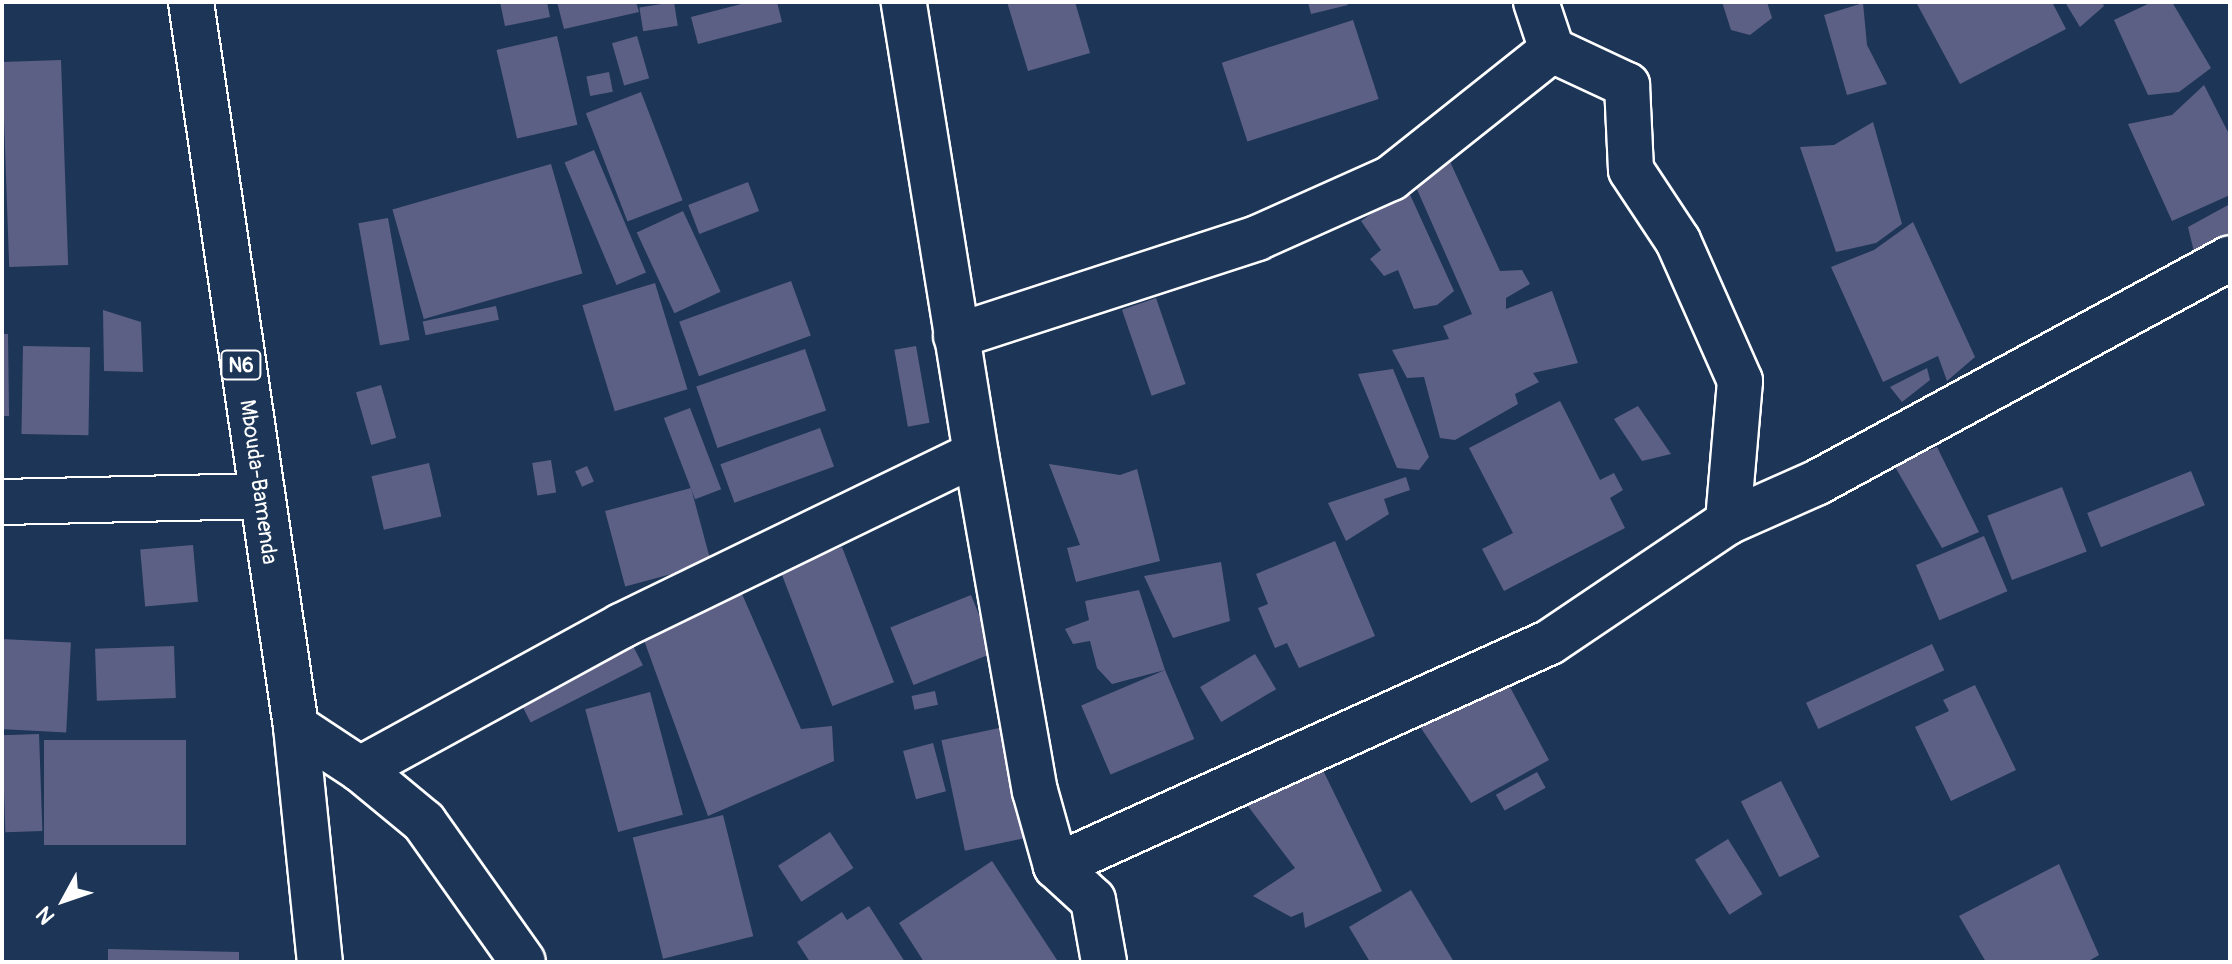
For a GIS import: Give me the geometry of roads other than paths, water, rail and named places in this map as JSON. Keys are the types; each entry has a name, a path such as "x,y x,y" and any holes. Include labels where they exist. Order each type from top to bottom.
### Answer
{"main road":[{"name":"Mbouda-Bamenda","path":"191,2 260,496 296,727 320,962"},
{"path":"904,2 956,336 1035,791 1056,866 1093,900 1104,962"},
{"path":"1536,2 1552,50 1627,85 1631,170 1678,241 1740,381 1728,522"},
{"path":"956,336 1257,238 1391,178 1552,50"},
{"path":"1056,866 1550,642 1728,522 1816,483 2230,258"},
{"path":"360,769 621,626 976,454"},
{"path":"2,502 260,496"},
{"path":"296,727 360,769 424,822 523,962"}]}
